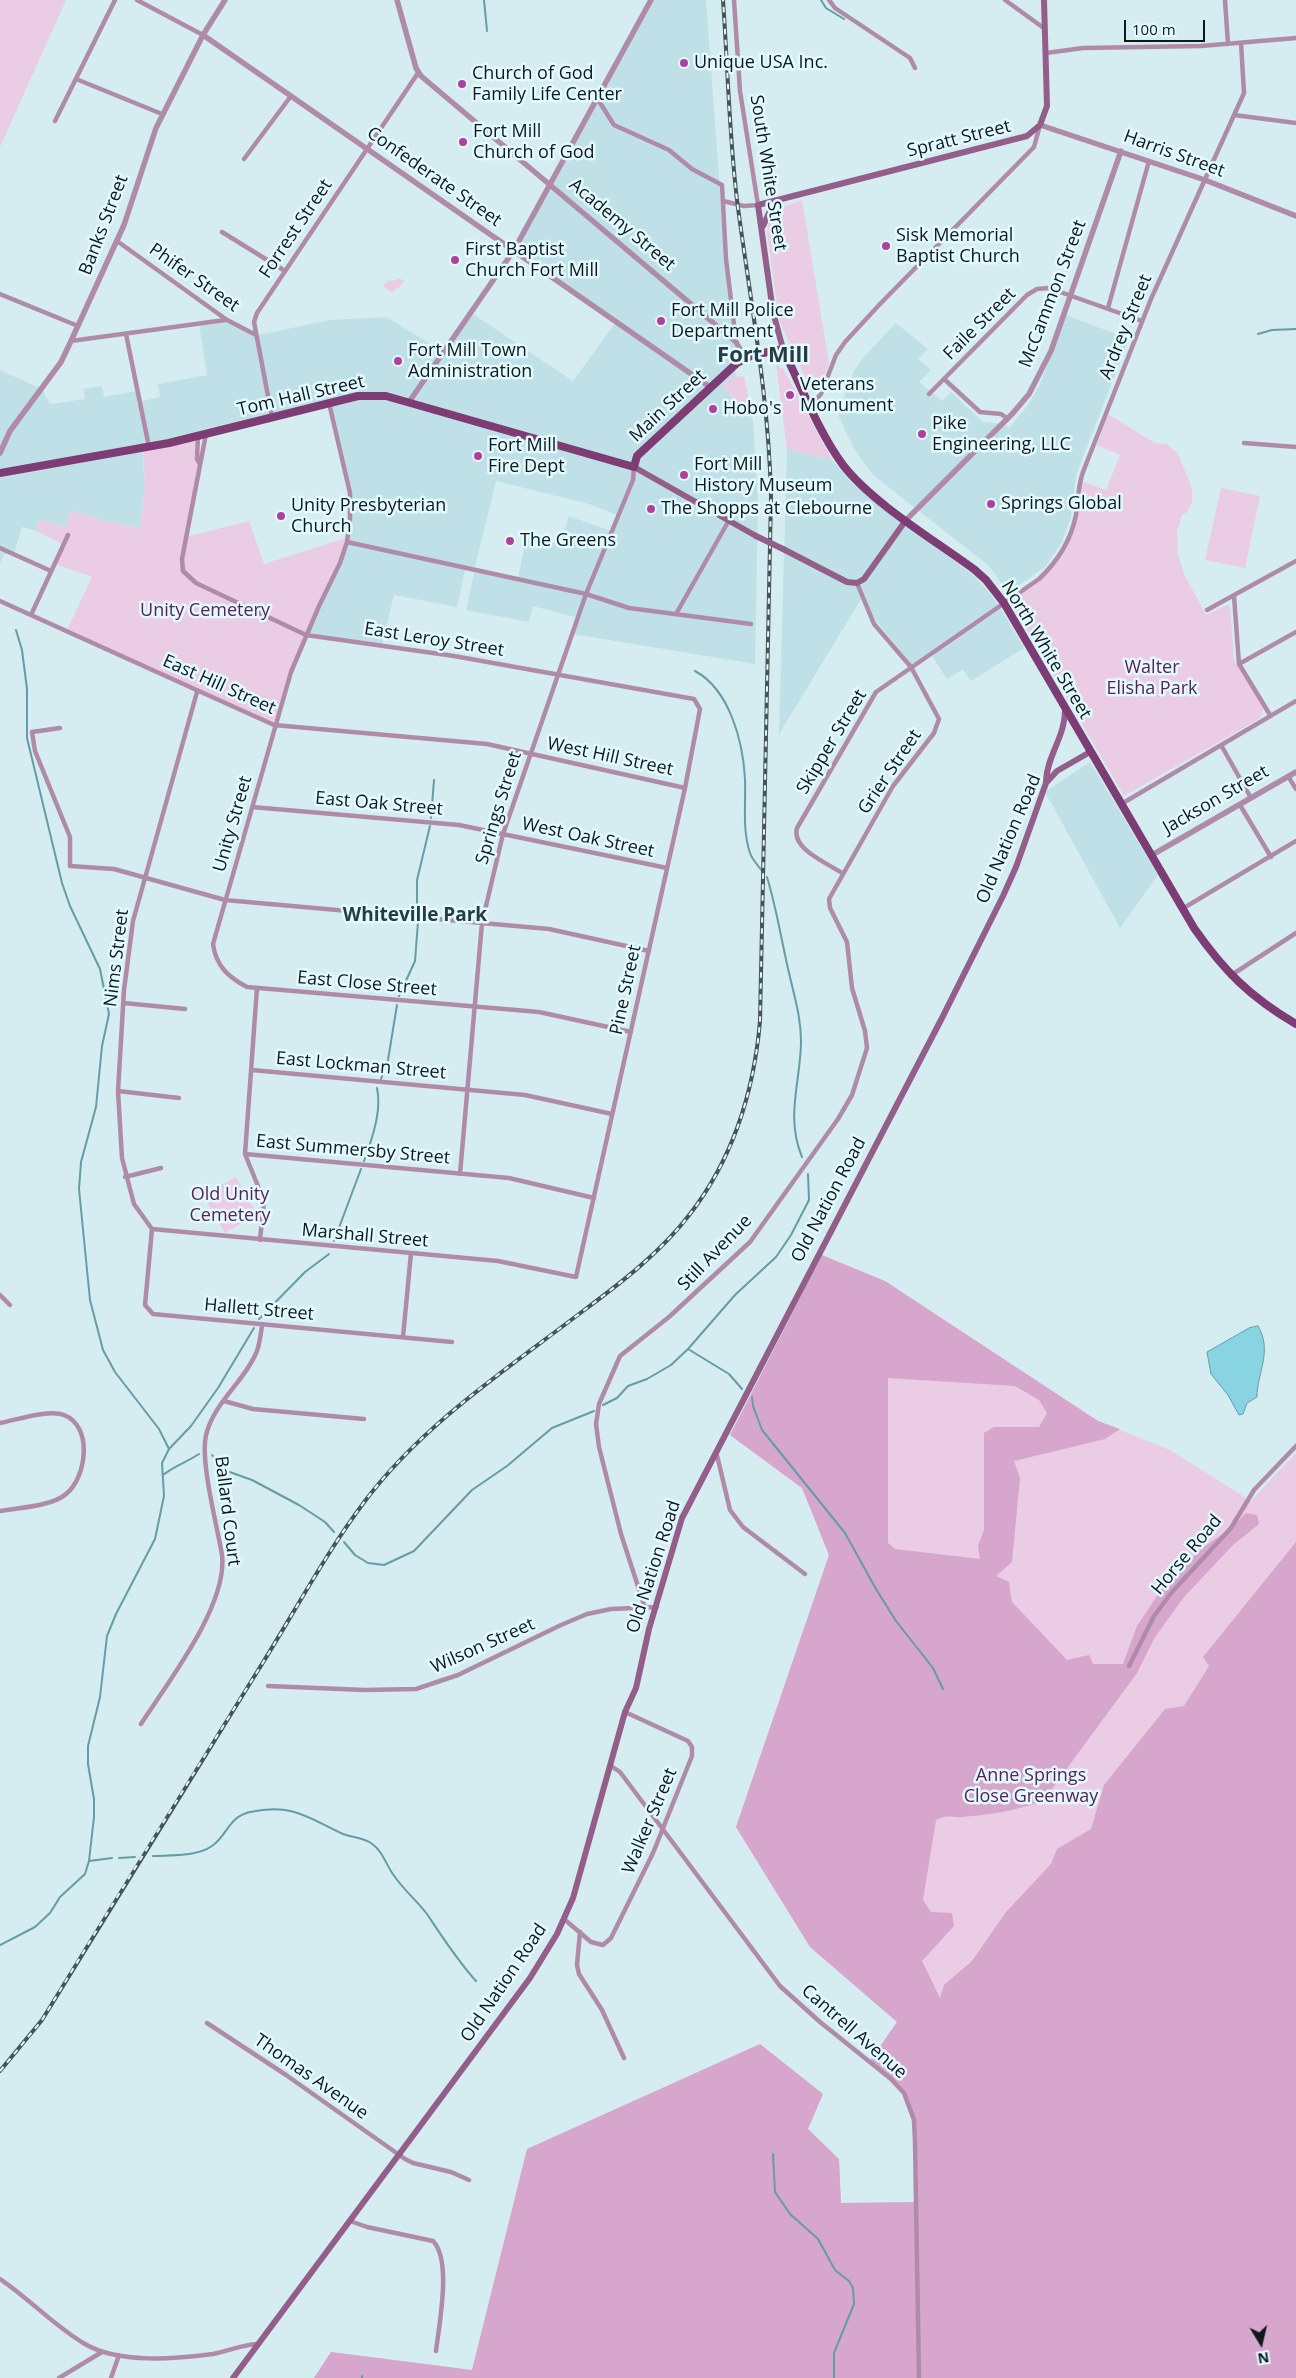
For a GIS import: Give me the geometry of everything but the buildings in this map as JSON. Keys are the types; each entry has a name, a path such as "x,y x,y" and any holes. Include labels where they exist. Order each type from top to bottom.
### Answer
{"main road":[{"path":"1040,126 1047,106 1044,0"},
{"name":"Spratt Street","path":"758,204 1017,140 1027,136 1040,126"},
{"path":"762,232 765,219 775,200"},
{"name":"South White Street","path":"758,204 773,312 783,350"},
{"name":"North White Street","path":"783,350 831,447 844,466 859,482 906,520 975,570 1004,603 1182,908 1210,952 1230,976 1296,1024"},
{"name":"Main Street","path":"634,467 637,456 710,387 745,358 783,350"},
{"name":"Tom Hall Street","path":"0,473 149,447 372,394 409,402 634,467"},
{"path":"634,467 728,522 847,582 857,583 864,579 906,520"},
{"path":"1046,783 1046,772 1066,723 1065,708"},
{"name":"Old Nation Road","path":"233,2378 530,1978 564,1919 580,1875 625,1712 636,1688 649,1629 682,1518 942,1018 1003,896 1016,867 1046,783 1057,771 1090,752"}],"street":[{"path":"55,121 115,0"},
{"name":"Confederate Street","path":"137,0 203,35 710,387"},
{"name":"Banks Street","path":"0,453 10,430 61,362 71,342 117,241 162,114 203,35 225,0"},
{"path":"397,0 418,73"},
{"name":"South White Street","path":"734,0 740,91 758,204"},
{"path":"828,0 835,8 910,58 915,68"},
{"path":"1005,0 1045,29"},
{"path":"1225,0 1228,44"},
{"path":"409,402 514,250 552,186 650,1"},
{"path":"1046,53 1083,48 1201,46 1296,38"},
{"name":"Ardrey Street","path":"1004,603 1039,579 1054,563 1065,546 1075,517 1083,472 1142,320 1244,93 1241,43"},
{"name":"Forrest Street","path":"272,417 254,322 257,314 418,73"},
{"name":"Academy Street","path":"418,73 736,342 745,358"},
{"path":"76,80 162,114"},
{"path":"244,159 291,96"},
{"path":"597,98 614,125 669,150 692,169 722,185 726,259 736,342"},
{"path":"1234,115 1296,123"},
{"path":"811,405 821,394 836,355 845,342 1034,147 1037,142 1040,126"},
{"name":"Harris Street","path":"1040,126 1150,160 1296,216"},
{"name":"McCammon Street","path":"906,520 1008,418 1028,394 1042,371 1121,150"},
{"path":"1108,308 1150,160"},
{"path":"723,201 744,206 758,204"},
{"path":"222,232 285,271"},
{"name":"Phifer Street","path":"117,241 227,320 256,335"},
{"name":"Faile Street","path":"929,394 1027,295 1037,289 1049,288 1071,294 1142,320"},
{"path":"0,294 78,326"},
{"path":"71,342 227,320"},
{"path":"126,334 149,447"},
{"path":"944,379 980,412 1001,414 1008,418"},
{"name":"Unity Street","path":"257,988 248,987 231,978 221,967 214,955 213,944 274,725 291,672 340,563 347,542 350,519 350,493 329,403"},
{"path":"200,464 206,434"},
{"path":"198,436 197,459 200,464"},
{"path":"1244,444 1296,447"},
{"name":"East Leroy Street","path":"200,464 183,552 183,571 196,583 306,635 454,656 694,699 700,709"},
{"name":"Springs Street","path":"460,1174 482,923 503,834 529,754 586,594 633,480 634,467"},
{"path":"676,614 728,522"},
{"path":"31,615 68,535"},
{"path":"347,542 586,594 629,608 751,624"},
{"path":"0,548 51,571"},
{"path":"1207,610 1296,561"},
{"name":"Grier Street","path":"842,873 893,786 938,726 939,720 911,667 874,624 857,583"},
{"path":"1234,596 1239,664 1270,715"},
{"name":"East Hill Street","path":"0,601 197,692 274,725 487,744 529,754"},
{"name":"Skipper Street","path":"842,873 801,846 797,840 796,831 876,692 1004,603"},
{"path":"1239,664 1296,632"},
{"name":"Nims Street","path":"152,1229 134,1204 125,1177 118,1091 124,1003 133,921 197,692"},
{"path":"1122,803 1296,700"},
{"name":"Pine Street","path":"576,1276 685,788 700,709"},
{"path":"60,728 32,732 35,751 70,837 70,866 114,869 225,900 549,929 648,951"},
{"path":"1221,745 1250,798"},
{"name":"West Hill Street","path":"529,754 685,788"},
{"name":"Jackson Street","path":"1152,855 1296,772"},
{"path":"1288,776 1296,789"},
{"path":"1240,805 1271,856"},
{"name":"East Oak Street","path":"252,807 459,825 503,834"},
{"name":"West Oak Street","path":"503,834 667,868"},
{"path":"1182,908 1296,841"},
{"name":"Still Avenue","path":"645,1608 621,1534 599,1447 596,1424 599,1404 620,1356 669,1317 750,1242 838,1119 852,1096 867,1048 865,1030 852,988 847,942 829,904 831,893 842,873"},
{"path":"1230,976 1296,933"},
{"path":"257,988 245,1154 264,1201 260,1240"},
{"name":"East Close Street","path":"257,988 540,1012 631,1032"},
{"path":"124,1003 185,1009"},
{"name":"East Lockman Street","path":"252,1070 525,1095 612,1114"},
{"path":"118,1091 179,1098"},
{"name":"East Summersby Street","path":"245,1154 509,1178 594,1198"},
{"path":"125,1177 160,1168"},
{"name":"Marshall Street","path":"152,1229 498,1261 576,1276"},
{"name":"Hallett Street","path":"152,1229 145,1305 149,1312 452,1342"},
{"path":"403,1337 411,1254"},
{"path":"0,1295 10,1304"},
{"name":"Ballard Court","path":"141,1724 203,1627 212,1610 220,1587 222,1558 204,1444 210,1422 254,1357 259,1344 262,1324"},
{"path":"224,1400 253,1409 364,1419"},
{"path":"0,1423 53,1413 63,1414 73,1420 79,1427 82,1439 83,1463 82,1474 75,1484 59,1499 0,1512"},
{"name":"Horse Road","path":"1128,1666 1154,1616 1172,1592 1231,1528 1254,1490 1296,1446"},
{"path":"716,1450 730,1510 743,1527 805,1574"},
{"path":"645,1608 657,1607"},
{"name":"Wilson Street","path":"268,1686 365,1690 416,1689 458,1675 587,1614 611,1609 645,1608"},
{"name":"Walker Street","path":"564,1919 591,1942 598,1945 611,1938 643,1876 692,1756 690,1744 677,1735 625,1712"},
{"name":"Cantrell Avenue","path":"611,1766 620,1772 780,1986 820,2022 891,2079 910,2105 914,2120 916,2166 919,2378"},
{"path":"580,1932 579,1974 602,2010 624,2058"},
{"name":"Thomas Avenue","path":"207,2023 270,2064 413,2163 450,2172 469,2180"},
{"path":"350,2222 433,2241 439,2247 442,2264 442,2296 436,2351"},
{"path":"0,2279 75,2338 102,2352 166,2358 214,2353 258,2344"},
{"path":"59,2378 102,2352"},
{"path":"111,2378 119,2355"}],"shaded area":[{"path":"653,0 706,0 725,258 735,342 744,358 733,366 736,374 722,386 753,421 758,503 755,664 573,634 579,618 533,606 529,622 466,610 475,569 518,579 526,538 560,544 569,516 611,531 617,515 589,504 496,481 475,567 466,565 457,607 394,595 382,645 305,634 342,556 349,519 349,493 328,405 368,396 408,402 380,394 356,395 142,447 145,486 140,528 96,519 71,510 66,528 40,519 36,531 22,527 14,553 4,554 0,564 0,370 42,389 50,404 85,399 83,389 102,386 104,397 136,391 139,402 160,397 158,384 207,375 199,324 223,320 254,336 330,320 387,317 443,352 470,312 573,381 616,322 514,251"},
{"path":"1066,315 1129,339 1076,475 1071,517 1061,544 1046,566 1009,593 988,565 873,475 854,449 839,417 839,411 854,371 862,359 896,323 928,349 918,359 931,370 919,382 942,401 951,392 983,422 1003,424 1009,428 1028,405 1040,384"},
{"path":"787,449 832,460 853,484 973,575 999,606 1024,648 971,681 963,669 947,679 930,653 912,665 870,613 863,596 779,734"},
{"path":"1090,762 1158,875 1120,928 1045,792"}],"green space":[{"path":"0,0 66,0 0,147"},
{"path":"802,200 829,363 821,387 816,390 810,388 779,320 767,233 769,218 775,210"},
{"path":"399,278 404,281 392,293 383,286 388,280 393,281"},
{"path":"776,364 784,370 832,460 787,449"},
{"path":"736,374 737,377 744,376 753,421 722,386"},
{"name":"Walter Elisha Park","path":"1108,414 1155,443 1167,444 1178,454 1192,488 1192,502 1187,512 1182,515 1177,531 1178,555 1184,574 1206,615 1227,605 1230,606 1234,660 1263,708 1259,719 1124,796 1013,605 1021,592 1049,571 1074,526 1081,481 1106,490 1120,455 1097,445"},
{"name":"Unity Cemetery","path":"197,438 199,464 185,537 249,521 264,564 346,538 342,556 290,671 274,724 67,630 92,577 55,564 64,545 36,531 40,519 66,528 71,510 96,519 140,528 145,486 143,450"},
{"path":"1221,488 1260,496 1245,568 1205,560"},
{"name":"Old Unity Cemetery","path":"236,1177 257,1214 225,1233 203,1195"},
{"name":"Anne Springs Close Greenway","path":"822,1255 885,1281 1098,1421 1120,1429 1105,1439 1014,1461 1020,1478 1012,1562 996,1576 1009,1582 1012,1602 1067,1660 1089,1655 1093,1664 1123,1664 1137,1626 1161,1590 1201,1549 1231,1528 1246,1513 1257,1515 1259,1524 1233,1545 1184,1597 1155,1637 1137,1673 1043,1801 1003,1812 947,1817 936,1820 923,1900 931,1912 952,1913 954,1926 922,1961 940,1998 944,1985 972,1961 1006,1912 1051,1864 1057,1849 1091,1829 1104,1785 1165,1709 1184,1706 1209,1666 1203,1657 1296,1542 1296,2378 314,2378 331,2352 472,2370 527,2149 760,2044 823,2094 808,2129 839,2159 841,2203 917,2202 914,2120 904,2093 870,2061 897,2022 810,1947 736,1827 829,1555 802,1488 730,1435","holes":["888,1378 1015,1386 1039,1400 1047,1413 1039,1427 994,1427 984,1433 984,1530 978,1546 980,1559 895,1549 888,1543"]},
{"name":"Anne Springs Close Greenway","path":"885,1281 1098,1421 1170,1450 1251,1501 1296,1453 1296,2378 314,2378 331,2352 472,2370 527,2149 760,2044 823,2094 808,2129 839,2159 841,2203 917,2202 914,2120 904,2093 870,2061 897,2022 810,1947 736,1827 829,1555 802,1488 730,1435"}],"water":[{"path":"1258,1326 1264,1344 1264,1353 1257,1397 1247,1403 1243,1414 1239,1415 1228,1395 1211,1374 1207,1352 1249,1328"}],"waterway":[{"path":"484,0 487,31"},
{"path":"821,0 826,8 844,19"},
{"path":"1258,334 1272,330 1296,329"},
{"path":"16,630 22,650 27,689 27,738 62,883 70,906 100,969 109,1014 102,1046 96,1107 81,1162 79,1189 90,1300 103,1350 115,1372 159,1429 169,1449"},
{"path":"695,671 707,680 726,704 738,734 744,765 745,826 748,844 752,858 763,872"},
{"path":"431,818 434,780"},
{"path":"417,913 417,880 430,826"},
{"path":"767,877 777,914 800,1024 800,1056 794,1113 797,1142 802,1157"},
{"path":"399,996 415,961 418,922"},
{"path":"381,1079 388,1060 397,1005"},
{"path":"364,1161 377,1115 377,1088"},
{"path":"334,1241 361,1169"},
{"path":"603,1405 617,1398 628,1386 647,1379 671,1365 688,1349 735,1295 776,1257 791,1235 809,1200 808,1174"},
{"path":"259,1319 305,1272 329,1254"},
{"path":"0,1945 35,1927 50,1913 60,1897 85,1874 89,1861 94,1817 94,1799 88,1764 88,1746 100,1697 107,1636 116,1614 155,1539 164,1496 162,1463 169,1449 191,1426 218,1388 254,1328"},
{"path":"688,1349 729,1374 742,1389"},
{"path":"752,1397 753,1406 762,1430 845,1533 896,1621 933,1668 943,1689"},
{"path":"344,1542 355,1555 368,1563 384,1565 414,1551 472,1490 507,1466 552,1428 594,1411"},
{"path":"163,1475 199,1454"},
{"path":"212,1455 224,1470 252,1480 299,1505 325,1522 334,1532"},
{"path":"153,1856 183,1855 206,1850 217,1842 233,1822 243,1814 277,1809 299,1813 343,1834 371,1843 382,1855 399,1882 427,1914 456,1957 476,1981"},
{"path":"119,1858 135,1857"},
{"path":"89,1861 112,1858"},
{"path":"773,2154 775,2192 790,2214 818,2239 835,2270 849,2281 853,2288 854,2304 834,2353 834,2378"}],"railway":[{"path":"0,2071 42,2020 323,1563 365,1501 388,1473 439,1422 496,1376 626,1278 667,1241 690,1214 719,1170 739,1122 753,1073 760,1021 771,497 770,461 763,388 735,182 723,0"}],"place":[{"name":"Unique USA Inc.","path":"684,63"},
{"name":"Church of God Family Life Center","path":"462,84"},
{"name":"Fort Mill Church of God","path":"463,142"},
{"name":"Sisk Memorial Baptist Church","path":"886,246"},
{"name":"First Baptist Church Fort Mill","path":"455,260"},
{"name":"Fort Mill Police Department","path":"661,321"},
{"name":"Fort Mill Town Administration","path":"398,361"},
{"name":"Veterans Monument","path":"790,395"},
{"name":"Hobo's","path":"713,409"},
{"name":"Pike Engineering, LLC","path":"922,434"},
{"name":"Fort Mill Fire Dept","path":"478,456"},
{"name":"Fort Mill History Museum","path":"684,475"},
{"name":"Springs Global","path":"991,504"},
{"name":"The Shopps at Clebourne","path":"651,509"},
{"name":"Unity Presbyterian Church","path":"281,516"},
{"name":"The Greens","path":"510,541"}],"district":[{"name":"Fort Mill","path":"763,356"},
{"name":"Whiteville Park","path":"415,916"}]}
